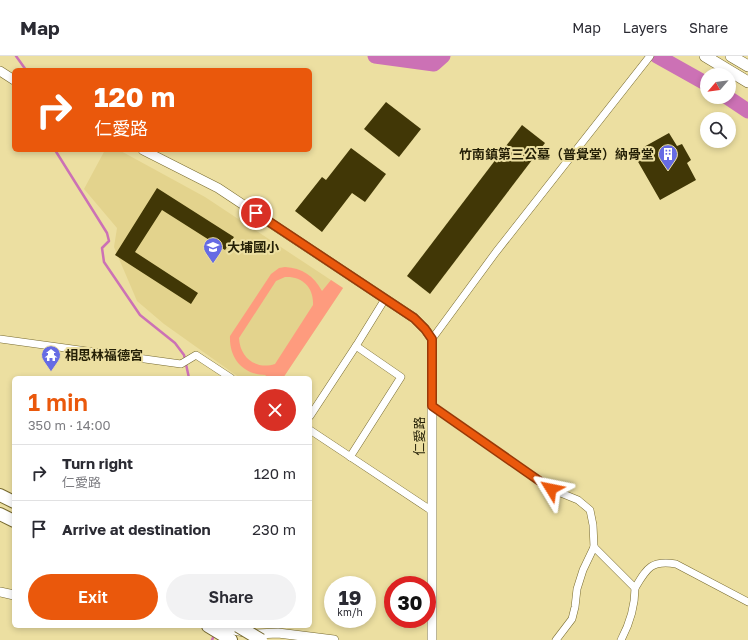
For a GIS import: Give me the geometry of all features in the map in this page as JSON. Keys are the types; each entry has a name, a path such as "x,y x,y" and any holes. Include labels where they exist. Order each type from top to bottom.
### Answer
{"highway":[{"path":"0,495 12,501"},
{"path":"0,514 12,520"},
{"path":"212,628 231,640"},
{"path":"241,628 261,640"}],"main road":[{"path":"705,56 748,82"},
{"path":"730,56 748,66"}],"street":[{"path":"147,152 218,188 414,318 432,339 501,246 648,59"},
{"path":"0,71 12,79"},
{"path":"312,413 385,299"},
{"path":"0,338 181,364 196,356 227,376"},
{"name":"仁愛路","path":"432,339 432,640"},
{"path":"350,457 401,377 356,346"},
{"path":"432,406 551,489 578,500 590,510 593,524 594,547 583,570 577,589 572,619 556,640"},
{"path":"312,431 432,511"},
{"path":"594,547 635,588"},
{"path":"621,640 629,625 635,603 635,588 646,570 654,565 664,562 676,564 748,602"},
{"path":"0,592 12,595"},
{"path":"221,628 256,634 278,633 334,640"}],"shaded area":[{"name":"大埔國小","path":"104,152 123,152 205,197 343,288 284,376 237,376 164,324 137,301 114,247 117,228 84,189"},
{"path":"285,267 297,269 311,277 322,291 331,280 343,288 284,376 265,376 266,375 251,372 244,368 235,358 230,344 230,336 271,274 279,268","holes":["285,277 297,278 309,288 313,299 313,305 275,364 262,365 250,361 242,351 239,338 276,281"]}],"building":[{"path":"386,102 421,129 399,157 364,129"},
{"path":"522,125 545,143 430,294 407,276"},
{"name":"竹南鎮第三公墓（普覺堂）納骨堂","path":"669,133 677,146 682,144 691,160 687,163 696,180 660,200 633,153"},
{"path":"351,148 386,174 365,202 352,193 322,232 295,211 322,177 326,180"},
{"path":"157,188 234,237 225,250 162,210 135,252 198,293 191,304 115,255"}],"waterway":[{"path":"16,56 25,68"},
{"path":"375,56 434,64 443,56"},
{"path":"657,56 700,80"},
{"path":"736,103 748,111"},
{"path":"56,152 107,233 109,241 102,248 104,262 140,315 175,343 184,355 189,376"},
{"path":"212,640 215,633"}],"place":[{"name":"竹南鎮第三公墓（普覺堂）納骨堂","path":"668,171"},
{"name":"大埔國小","path":"213,264"},
{"name":"相思林福德宮","path":"51,372"}],"route":[{"path":"256,213 414,318 432,339 432,406 551,489"}]}
